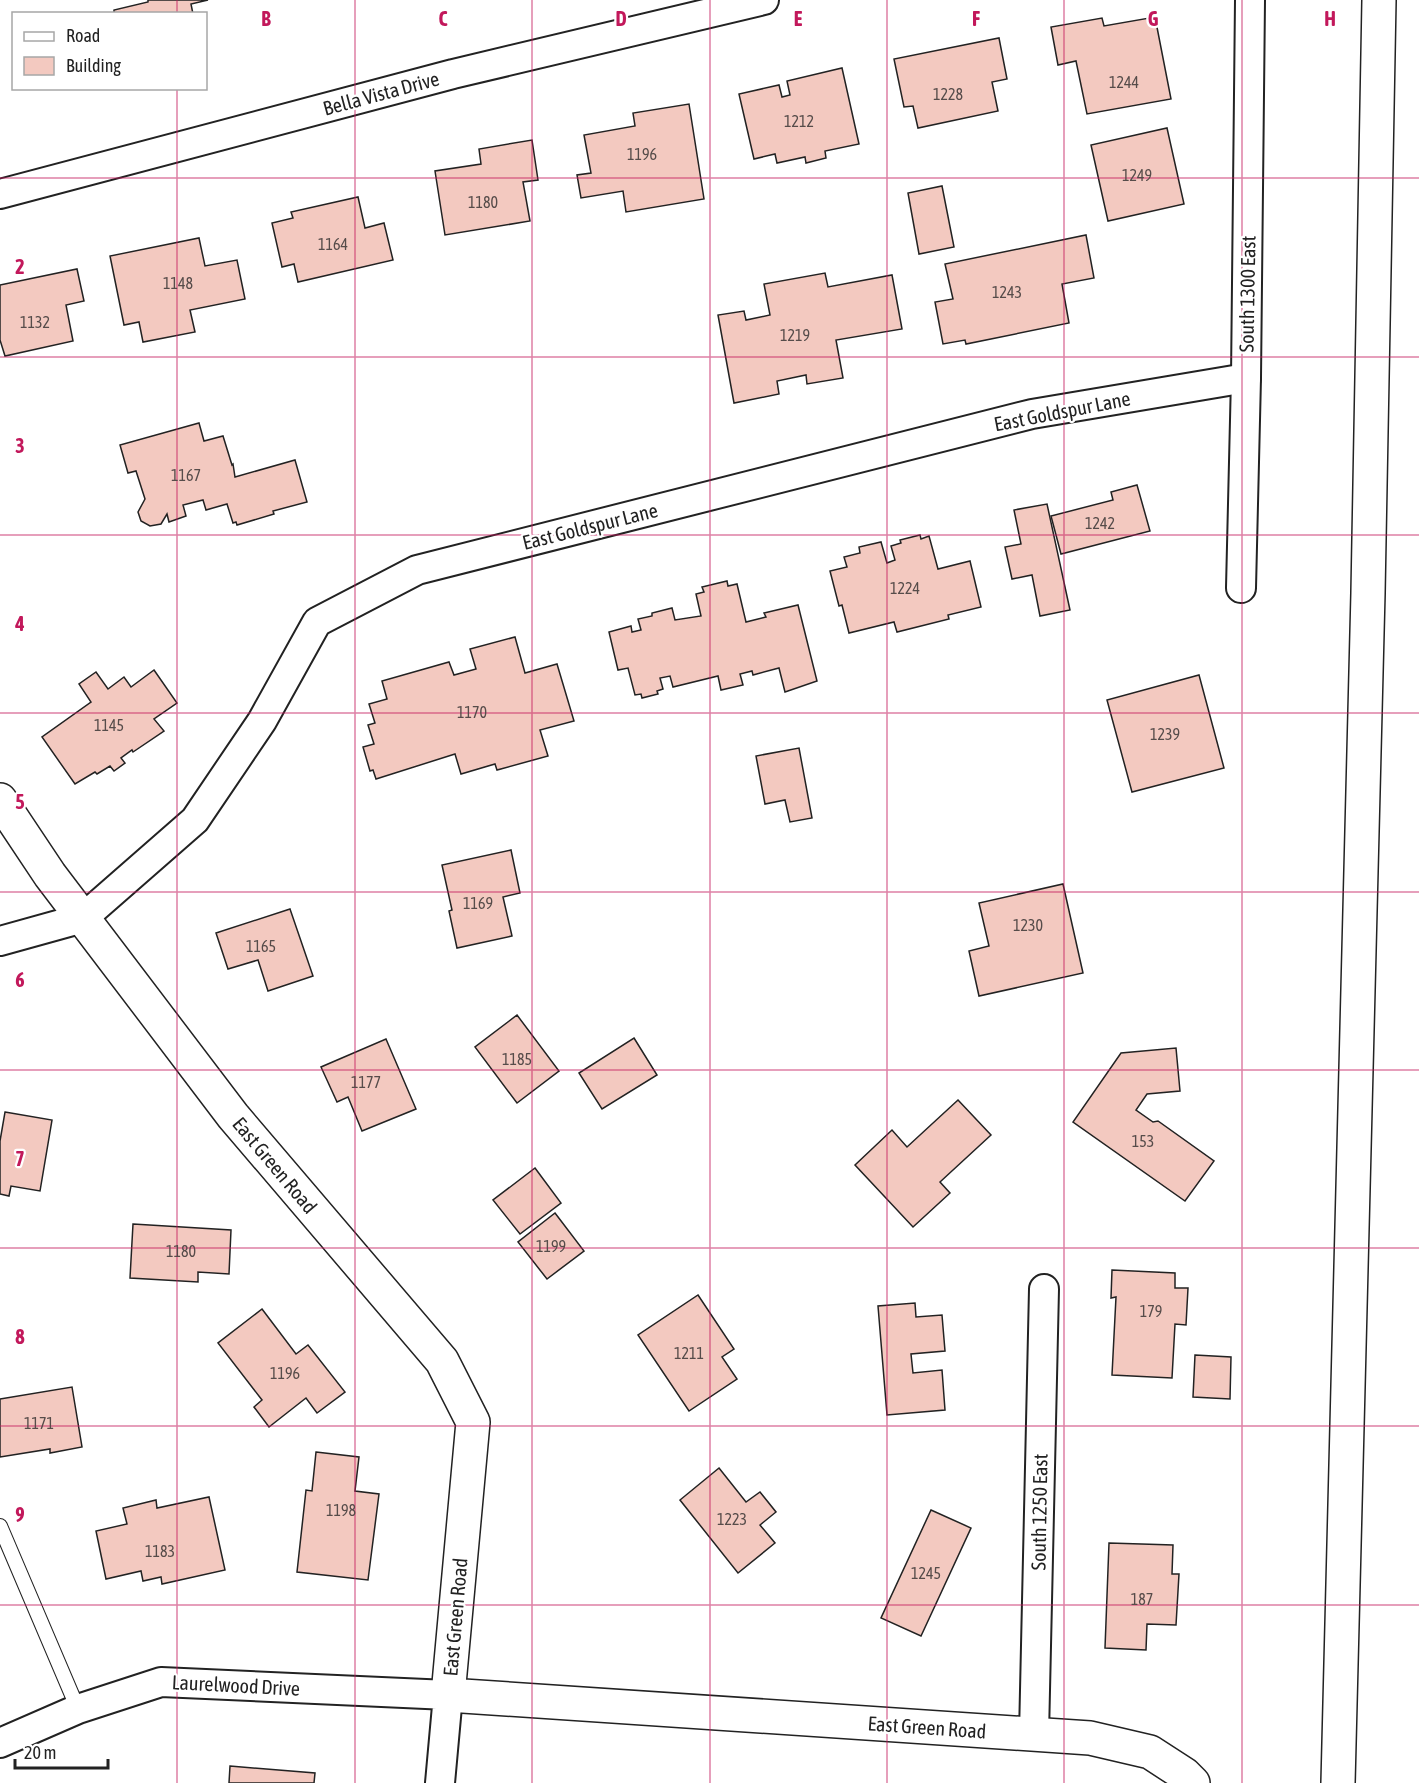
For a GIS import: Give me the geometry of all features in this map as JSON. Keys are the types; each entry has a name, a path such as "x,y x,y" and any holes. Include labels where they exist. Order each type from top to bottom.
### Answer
{"main road":[{"path":"1338,1783 1368,593 1379,0"},
{"name":"East Green Road","path":"0,800 50,875 233,1116 442,1361 473,1422 448,1695 1090,1738 1150,1752 1184,1774 1192,1783"}],"street":[{"name":"Bella Vista Drive","path":"0,194 453,74 764,0"},
{"name":"South 1300 East","path":"1241,588 1250,0"},
{"name":"East Goldspur Lane","path":"83,918 195,820 262,721 317,622 417,570 1032,414 1246,378"},
{"path":"0,941 83,918"},
{"name":"South 1250 East","path":"1034,1735 1044,1289"},
{"name":"Laurelwood Drive","path":"0,1743 78,1709 161,1682 448,1695"},
{"path":"440,1783 448,1695"}],"lane":[{"path":"0,1526 78,1709"}],"building":[{"path":"148,0 208,0 191,4 193,12 114,12 114,10 148,2"},
{"path":"1155,17 1171,99 1087,114 1076,61 1058,65 1051,27 1102,18 1104,26"},
{"path":"999,38 1007,79 992,82 998,111 918,128 913,106 904,107 894,59"},
{"path":"842,68 859,144 825,151 826,158 806,163 805,157 777,163 775,154 754,159 739,94 779,85 782,97 790,95 787,81"},
{"path":"689,104 704,199 626,212 623,191 581,198 577,175 591,173 584,135 635,126 633,113"},
{"path":"1167,128 1184,204 1108,221 1091,145"},
{"path":"532,140 538,180 523,182 530,221 445,235 435,171 481,164 479,149"},
{"path":"942,186 954,247 919,254 908,193"},
{"path":"358,197 365,228 384,223 393,260 298,282 294,264 282,267 272,223 293,218 291,212"},
{"path":"1086,235 1094,278 1062,284 1069,323 966,344 965,340 943,344 935,302 953,299 945,264"},
{"path":"199,238 205,266 237,260 245,299 190,310 195,332 143,342 139,322 124,325 110,256"},
{"path":"77,269 84,301 66,305 73,341 5,356 0,340 0,285"},
{"path":"825,273 828,287 892,275 902,329 836,340 843,378 807,384 806,375 777,381 779,394 734,403 718,315 744,311 746,320 770,315 764,284"},
{"path":"199,423 204,441 223,436 235,477 295,460 307,502 273,511 274,514 237,525 236,522 233,523 227,504 206,510 203,500 183,505 186,516 169,522 167,514 161,524 150,526 141,521 138,512 145,499 136,471 128,473 120,445"},
{"path":"1137,485 1150,531 1061,554 1051,516 1113,500 1111,492"},
{"path":"1047,504 1070,610 1040,616 1032,575 1012,579 1005,547 1021,544 1014,510"},
{"path":"920,535 921,539 929,536 938,569 970,561 981,607 948,615 949,619 897,632 894,622 849,633 830,571 847,567 844,557 860,553 859,547 881,542 887,563 895,560 891,546 901,543 900,540"},
{"path":"727,581 728,586 737,584 746,622 766,617 764,613 798,605 817,681 785,692 779,668 753,675 752,671 740,674 743,685 721,690 718,676 673,687 670,676 660,678 663,689 657,691 658,694 642,698 641,694 635,695 628,668 618,670 609,632 631,626 632,632 641,630 638,619 672,608 675,620 701,616 696,594 704,592 702,587"},
{"path":"515,637 525,673 557,664 574,721 540,730 548,756 497,770 495,764 461,774 455,754 376,779 373,770 370,771 363,747 374,744 368,725 375,723 369,704 387,699 382,681 449,662 454,675 476,669 470,649"},
{"path":"154,670 177,703 154,719 164,731 121,758 125,763 114,771 110,766 75,784 42,737 91,702 79,684 96,672 108,689 124,677 131,687"},
{"path":"1199,675 1224,768 1132,792 1107,700"},
{"path":"799,748 812,818 790,822 785,800 765,804 756,756"},
{"path":"511,850 520,893 503,897 512,936 457,948 449,911 452,910 442,865"},
{"path":"1063,884 1083,973 979,996 969,951 989,946 979,903"},
{"path":"290,909 313,976 268,991 258,960 228,969 216,933"},
{"path":"517,1015 559,1071 517,1103 475,1047"},
{"path":"634,1038 657,1075 602,1109 579,1073"},
{"path":"386,1039 416,1109 362,1131 348,1097 337,1102 321,1067"},
{"path":"1176,1048 1180,1091 1147,1094 1136,1110 1153,1122 1158,1121 1214,1161 1185,1201 1073,1122 1121,1053"},
{"path":"958,1100 991,1135 940,1182 950,1193 913,1227 855,1165 892,1130 907,1147"},
{"path":"5,1112 52,1120 40,1191 11,1186 9,1196 0,1194 0,1141"},
{"path":"535,1168 561,1203 520,1234 493,1200"},
{"path":"555,1213 584,1251 547,1279 518,1242"},
{"path":"133,1224 231,1230 229,1274 198,1272 198,1282 130,1278"},
{"path":"1112,1270 1175,1273 1175,1288 1188,1288 1186,1325 1175,1324 1172,1378 1112,1375 1116,1297 1111,1298"},
{"path":"698,1295 734,1349 722,1357 737,1379 689,1411 638,1335"},
{"path":"915,1303 916,1317 942,1315 945,1351 911,1354 913,1373 942,1370 945,1410 887,1415 878,1306"},
{"path":"262,1309 296,1354 308,1345 345,1392 317,1413 306,1398 269,1427 254,1407 262,1400 218,1343"},
{"path":"1195,1355 1231,1357 1230,1399 1193,1397"},
{"path":"72,1387 82,1447 50,1453 50,1449 0,1457 0,1399"},
{"path":"316,1452 359,1457 355,1491 379,1494 368,1580 297,1572 306,1490 312,1491"},
{"path":"719,1468 746,1502 760,1492 776,1512 760,1525 775,1543 738,1573 680,1500"},
{"path":"209,1497 225,1570 162,1584 161,1577 143,1581 141,1571 106,1579 96,1531 127,1524 123,1508 156,1500 157,1508"},
{"path":"931,1510 971,1528 921,1636 881,1618"},
{"path":"1109,1543 1173,1545 1172,1574 1179,1574 1176,1625 1147,1624 1146,1650 1105,1648"},
{"path":"230,1766 315,1773 314,1783 229,1783"}]}
